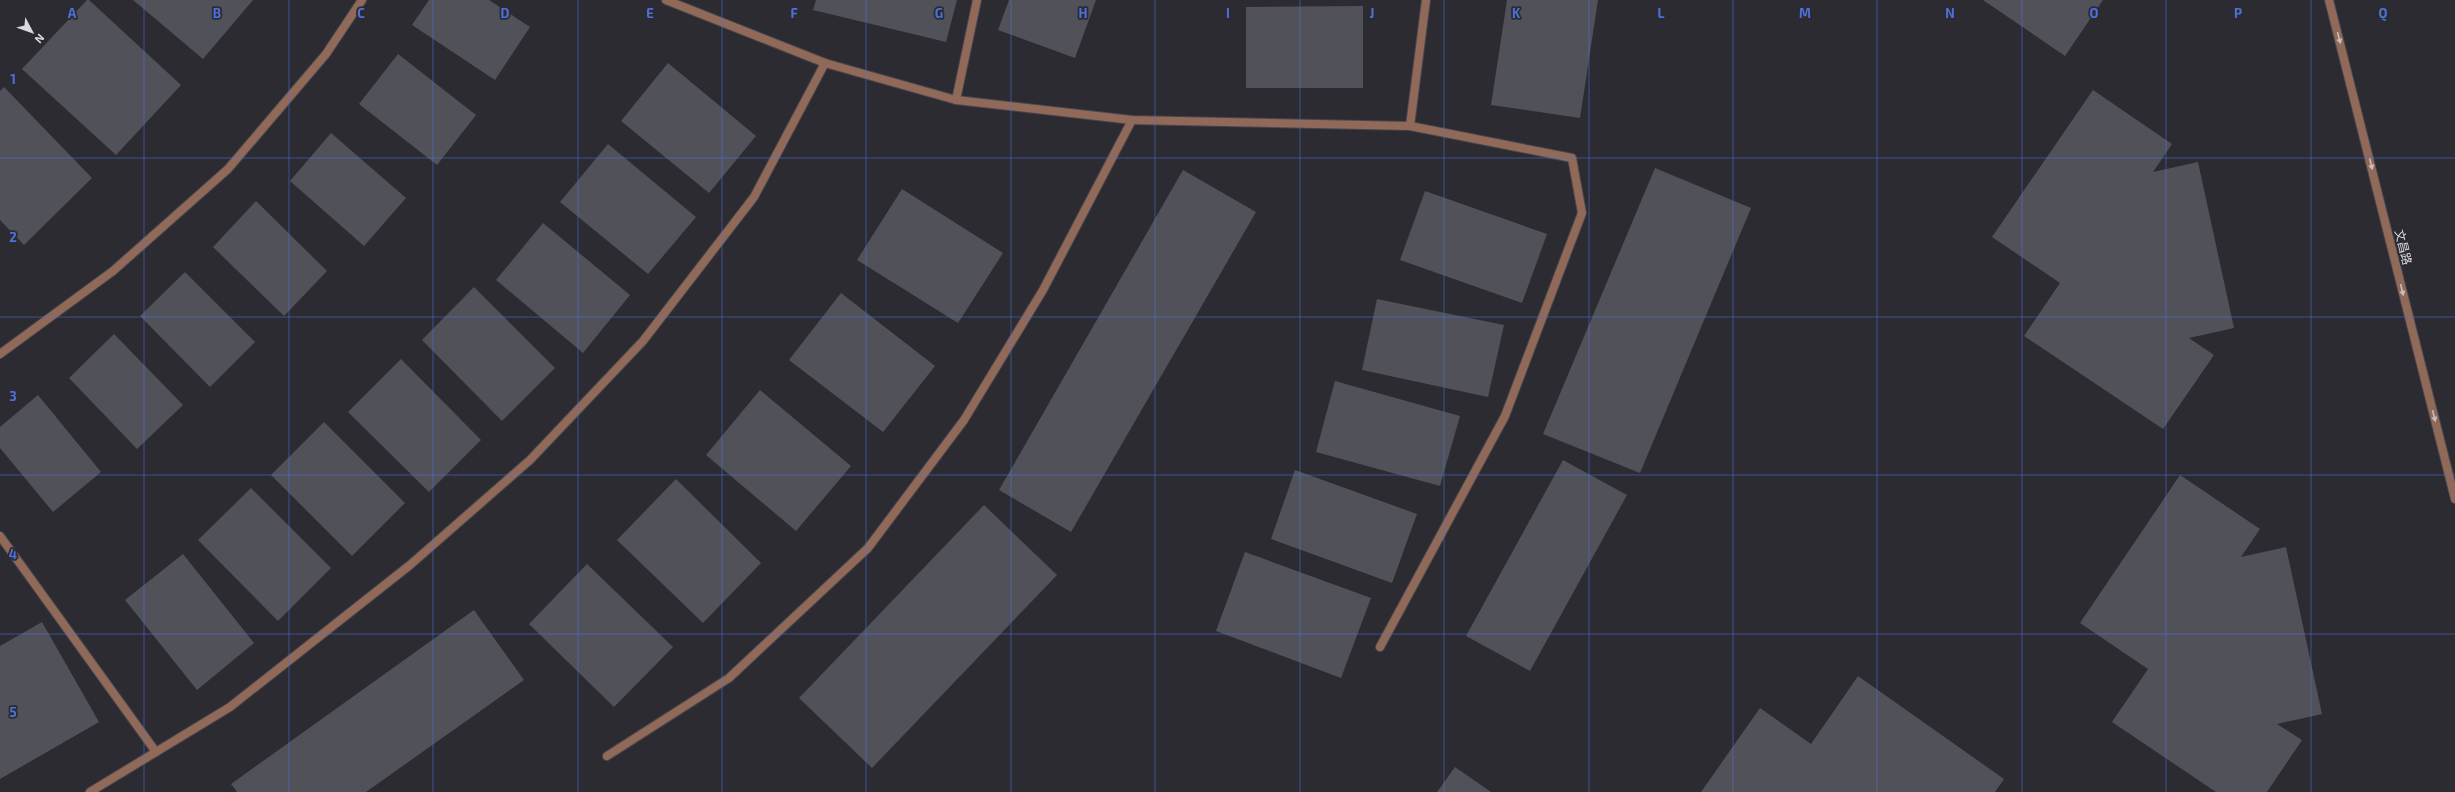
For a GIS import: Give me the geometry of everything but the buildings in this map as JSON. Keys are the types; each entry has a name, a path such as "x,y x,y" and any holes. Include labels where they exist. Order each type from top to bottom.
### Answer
{"street":[{"path":"0,354 113,271 228,169 326,54 362,0"},
{"path":"666,0 825,63 956,100 1132,120 1410,126 1572,158 1582,213 1505,416 1380,647"},
{"path":"956,100 977,0"},
{"path":"1410,126 1426,0"},
{"name":"文昌路","path":"2329,0 2455,499"},
{"path":"90,792 242,697 410,565 530,460 643,341 754,197 825,63"},
{"path":"607,756 729,678 868,548 973,406 1043,290 1132,120"},
{"path":"0,536 156,752"}]}
